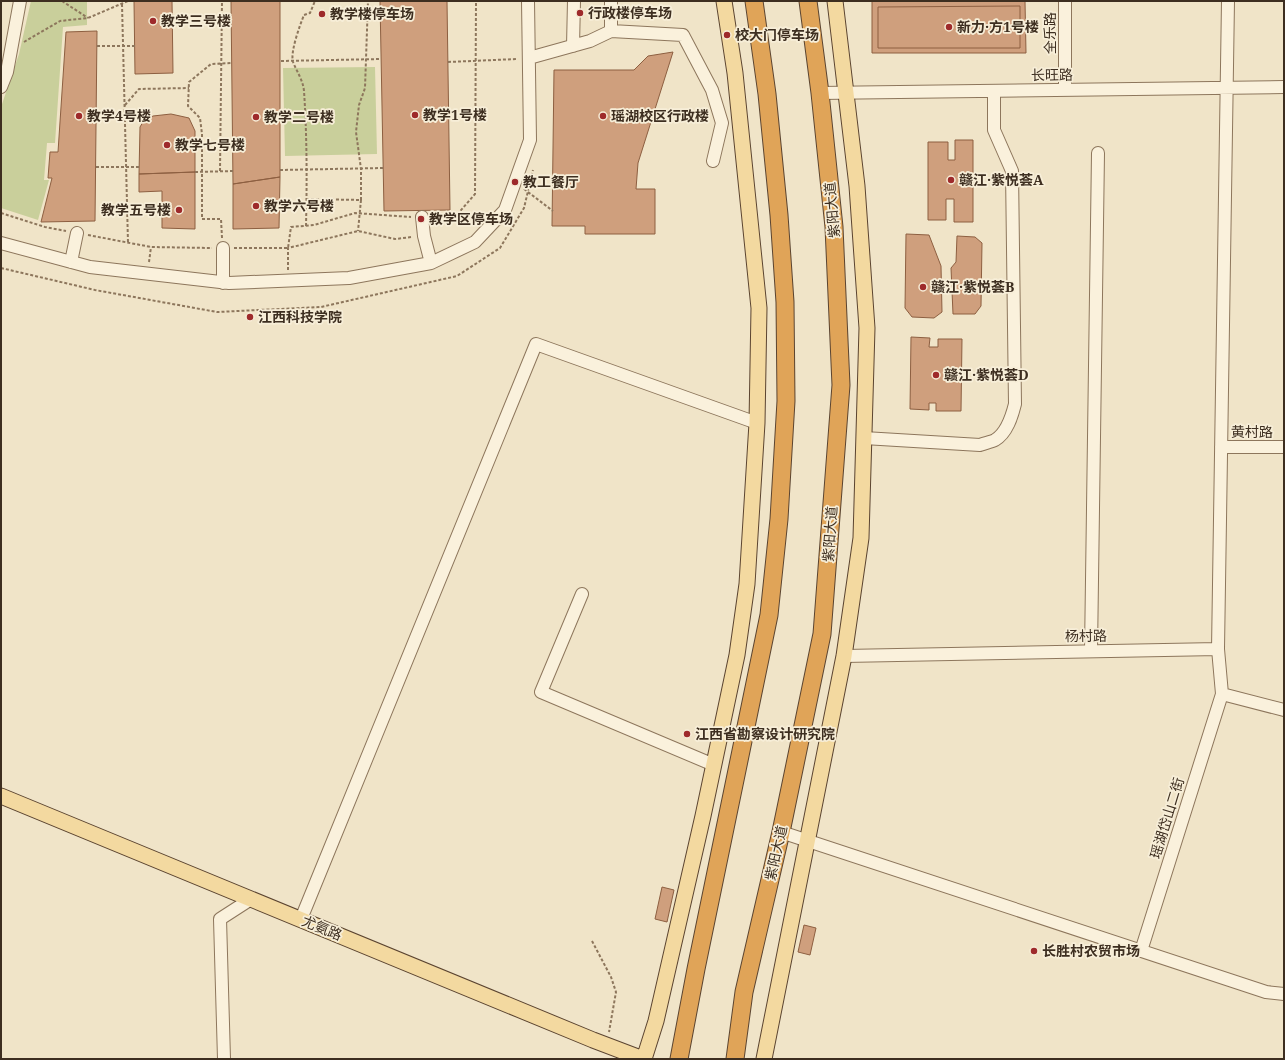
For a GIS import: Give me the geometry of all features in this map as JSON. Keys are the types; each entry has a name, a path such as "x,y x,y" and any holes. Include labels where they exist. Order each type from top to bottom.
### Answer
{"highway":[{"path":"679,1059 696,969 769,615 779,519 786,401 785,302 779,215 768,101 754,1"},
{"name":"紫阳大道","path":"735,1059 744,992 781,832 822,634 841,385 834,227 820,93 808,1"}],"main road":[{"path":"644,1059 656,1021 714,765 737,655 747,584 757,423 759,308 735,73 724,1"},
{"path":"764,1059 844,656 861,538 867,328 857,186 834,1"},
{"name":"尤氨路","path":"1,796 644,1059"}],"street":[{"path":"1,87 7,72 20,1"},
{"path":"1,243 90,267 223,283 349,278 432,263 475,242 504,210 515,182 530,140 528,1"},
{"path":"573,46 574,1"},
{"path":"610,31 611,1"},
{"name":"全乐路","path":"1064,90 1065,1"},
{"path":"1228,1 1218,649 1222,694 1284,710"},
{"path":"529,58 590,41 610,31 683,35 712,90 722,123 713,161"},
{"name":"长旺路","path":"820,93 1284,87"},
{"path":"864,438 980,445 996,439 1005,429 1012,414 1015,404 1012,171 994,130 994,91"},
{"path":"1091,651 1098,153"},
{"path":"422,217 424,236 432,263"},
{"path":"71,262 77,233"},
{"path":"223,248 223,283"},
{"path":"301,919 536,344 757,423"},
{"name":"黄村路","path":"1221,447 1284,447"},
{"path":"582,594 541,692 714,765"},
{"name":"杨村路","path":"844,656 1218,649"},
{"name":"瑶湖岱山二街","path":"1141,951 1222,694"},
{"path":"781,832 1266,992 1284,994"},
{"path":"224,1059 220,919 251,899"}],"path":[{"path":"62,1 88,18"},
{"path":"11,49 60,21 88,18 128,1"},
{"path":"220,172 220,64 222,1"},
{"path":"306,226 307,170 304,89 292,60 298,31 304,15 310,13 315,1"},
{"path":"358,231 361,213 361,169 356,132 359,105 365,88 368,1"},
{"path":"288,281 288,248 291,227 306,226 355,213 422,217 456,216 475,194 476,1"},
{"path":"122,4 128,243"},
{"path":"97,46 135,46"},
{"path":"448,62 476,62 529,58"},
{"path":"281,61 381,59"},
{"path":"223,248 221,219 202,219 202,134 200,118 188,106 189,82 211,64 232,63"},
{"path":"124,106 139,89 189,88"},
{"path":"1,268 95,290 217,312 320,307 457,276 500,248 524,208 535,163"},
{"path":"96,167 140,167"},
{"path":"280,170 383,168"},
{"path":"195,172 233,171"},
{"path":"515,182 553,210"},
{"path":"306,199 361,200"},
{"path":"1,213 45,227 151,247 288,248 358,231 394,239 424,236"},
{"path":"592,941 611,977 616,992 607,1045"}],"green space":[{"path":"31,1 87,1 87,25 63,27 55,143 47,143 44,180 49,180 38,220 1,208 1,107 19,54"},
{"path":"375,67 377,154 285,156 283,68"}],"building":[{"name":"教学三号楼","path":"134,1 172,1 173,73 135,74"},
{"name":"教学二号楼","path":"231,1 280,1 280,177 233,184"},
{"name":"教学1号楼","path":"380,1 447,1 450,210 384,211"},
{"name":"新力·方1号楼","path":"872,1 1025,1 1026,53 872,53"},
{"name":"新力·方1号楼","path":"1020,6 1020,48 878,48 878,7"},
{"name":"教学4号楼","path":"97,31 95,221 41,222 52,178 48,178 50,152 58,152 66,32"},
{"name":"瑶湖校区行政楼","path":"673,52 638,163 636,189 655,189 655,234 585,234 585,226 552,226 554,70 634,70 648,56"},
{"name":"教学七号楼","path":"171,114 189,118 195,131 195,172 139,174 140,127 143,122 153,116"},
{"name":"赣江·紫悦荟A","path":"955,140 973,140 973,222 954,222 954,199 946,199 946,220 928,220 928,142 948,142 948,160 955,160"},
{"name":"教学五号楼","path":"195,172 195,229 162,228 162,191 139,192 139,174"},
{"name":"教学六号楼","path":"280,177 279,228 233,229 233,184"},
{"name":"赣江·紫悦荟B","path":"906,234 929,235 941,266 942,312 934,318 912,317 905,308"},
{"path":"957,236 975,237 982,243 981,306 975,314 953,314 951,268 956,262"},
{"name":"赣江·紫悦荟D","path":"911,337 930,338 929,347 938,347 938,339 962,339 961,411 936,411 936,403 929,403 929,410 910,409"},
{"path":"662,887 674,890 667,922 655,919"},
{"path":"804,925 816,928 810,955 798,952"}],"place":[{"name":"行政楼停车场","path":"580,13"},
{"name":"教学楼停车场","path":"322,14"},
{"name":"教学三号楼","path":"153,21"},
{"name":"新力·方1号楼","path":"949,27"},
{"name":"校大门停车场","path":"727,35"},
{"name":"教学1号楼","path":"415,115"},
{"name":"教学4号楼","path":"79,116"},
{"name":"瑶湖校区行政楼","path":"603,116"},
{"name":"教学二号楼","path":"256,117"},
{"name":"教学七号楼","path":"167,145"},
{"name":"赣江·紫悦荟A","path":"951,180"},
{"name":"教工餐厅","path":"515,182"},
{"name":"教学六号楼","path":"256,206"},
{"name":"教学五号楼","path":"179,210"},
{"name":"教学区停车场","path":"421,219"},
{"name":"赣江·紫悦荟B","path":"923,287"},
{"name":"江西科技学院","path":"250,317"},
{"name":"赣江·紫悦荟D","path":"936,375"},
{"name":"江西省勘察设计研究院","path":"687,734"},
{"name":"长胜村农贸市场","path":"1034,951"}]}
